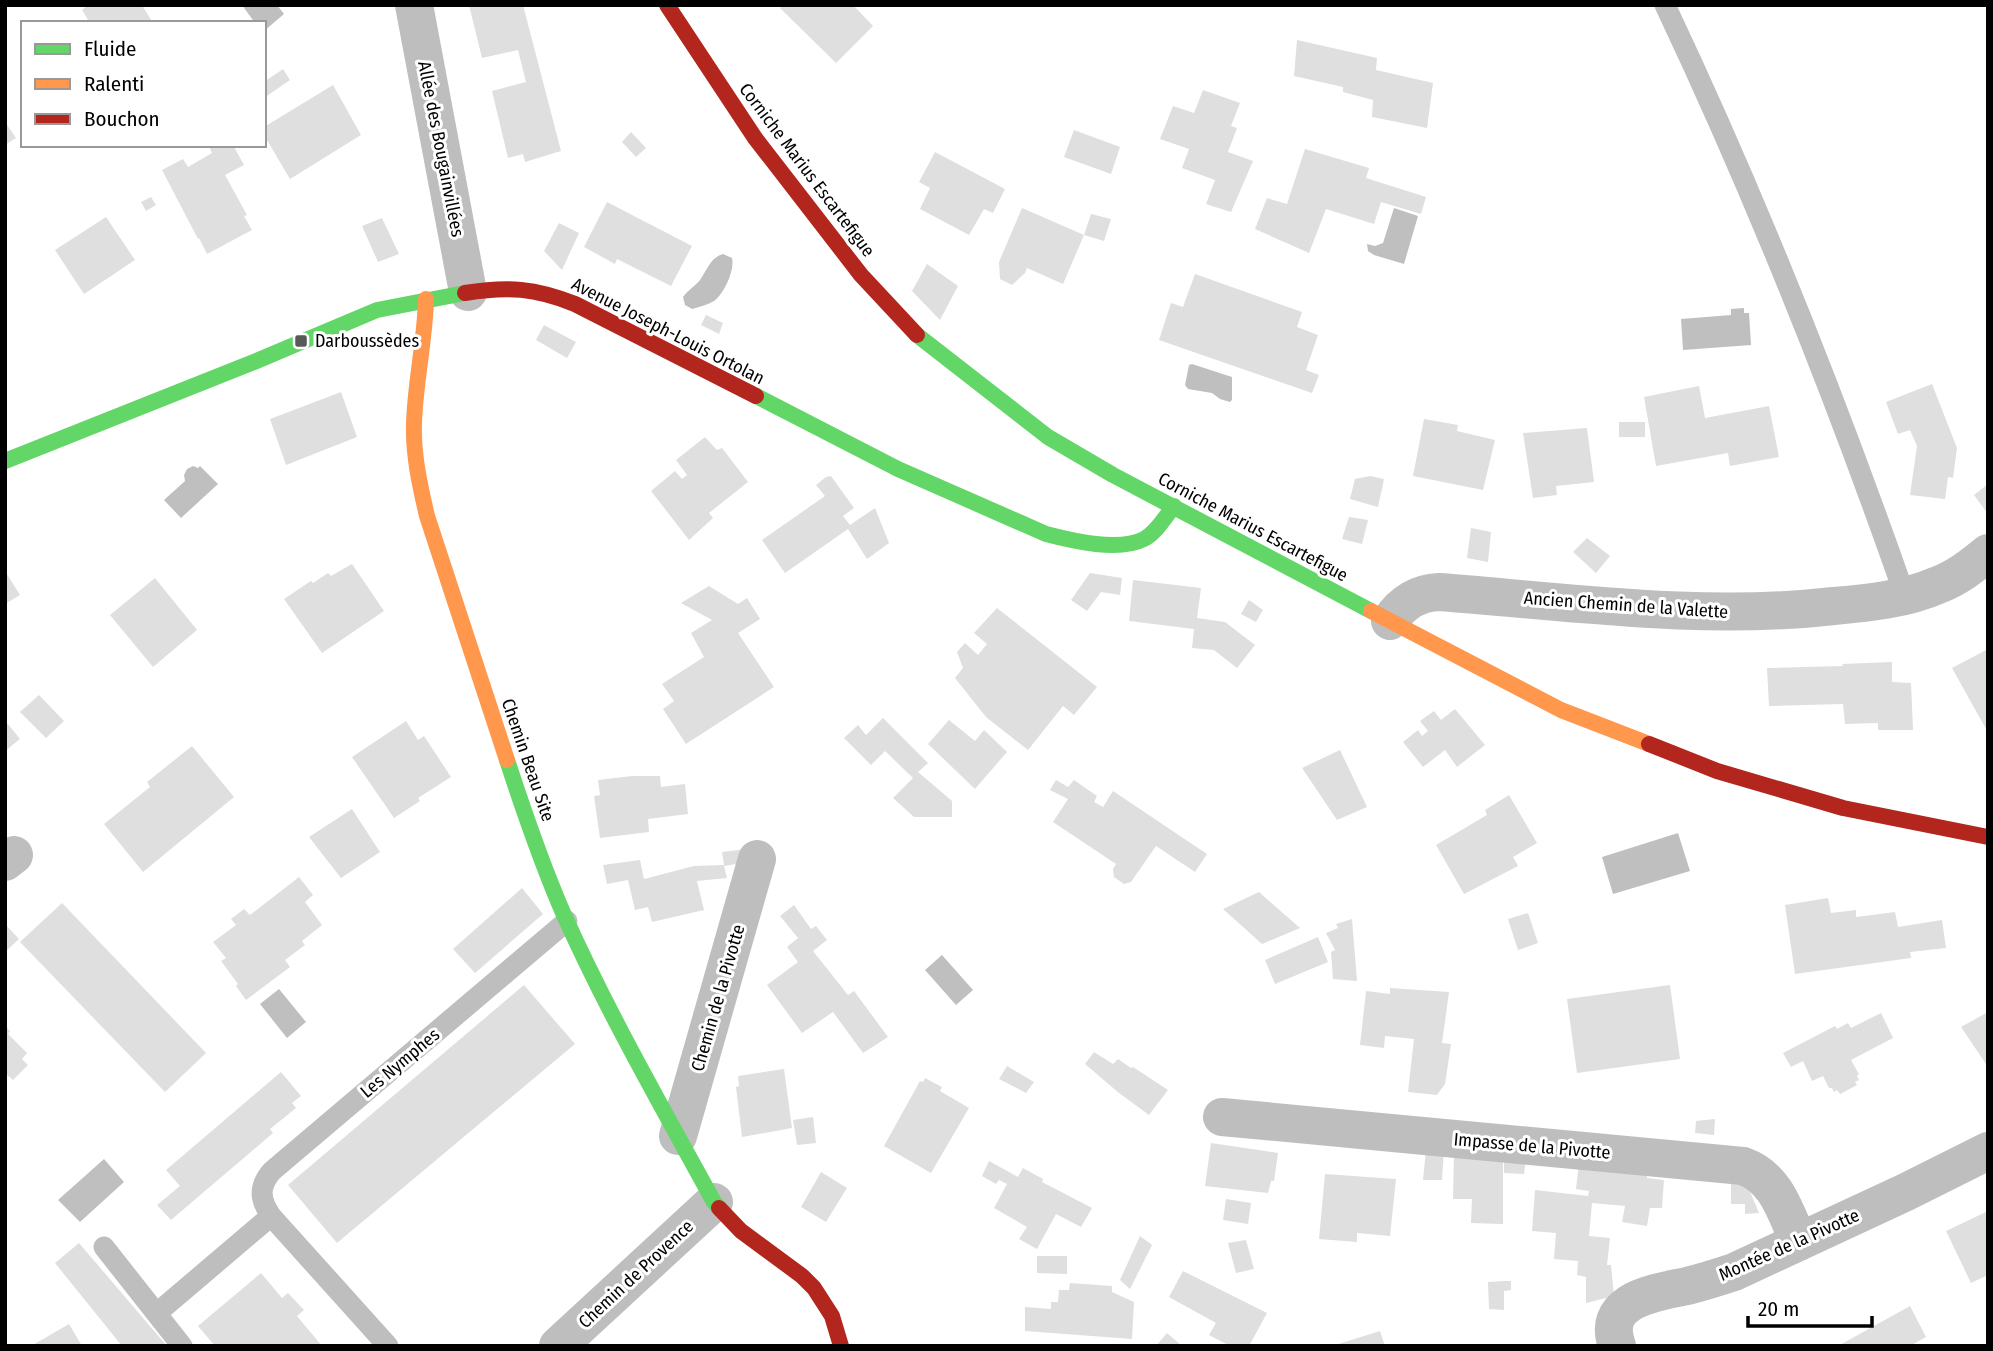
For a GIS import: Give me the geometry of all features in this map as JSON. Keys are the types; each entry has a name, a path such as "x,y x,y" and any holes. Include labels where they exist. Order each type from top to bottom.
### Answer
{"street":[{"name":"Allée des Bougainvillées","path":"414,5 468,292"},
{"name":"Corniche Marius Escartefigue","path":"667,5 755,138 861,275 915,334 1048,438 1113,475 1562,710 1717,771 1843,808 1988,838"},
{"name":"Avenue Joseph-Louis Ortolan","path":"5,461 377,310 468,292 515,288 553,295 575,304 898,469 1046,534 1099,544 1142,540 1154,532 1174,506"},
{"name":"Chemin Beau Site","path":"426,299 425,331 414,421 414,452 427,516 519,799 567,921 630,1049 714,1202"},
{"name":"Ancien Chemin de la Valette","path":"1390,621 1397,610 1407,602 1427,592 1686,612 1812,609 1858,604 1922,591 1952,579 1988,554"},
{"name":"Chemin de la Pivotte","path":"678,1136 757,859"},
{"name":"Impasse de la Pivotte","path":"1222,1117 1743,1166 1759,1173 1773,1187 1799,1242"},
{"name":"Montée de la Pivotte","path":"1617,1346 1612,1334 1619,1312 1640,1297 1705,1282 1734,1272 1988,1152"},
{"name":"Chemin de Provence","path":"558,1346 714,1202"},
{"path":"714,1202 741,1231 814,1288 832,1316 841,1346"}],"lane":[{"path":"1665,5 1721,129 1820,366 1869,492 1905,596"},
{"name":"Les Nymphes","path":"388,1346 271,1216 264,1206 261,1192 263,1184 272,1171 567,921"},
{"path":"157,1313 271,1216"},
{"path":"104,1247 183,1346"}],"shaded area":[{"path":"242,5 277,5 284,14 266,29 266,21 254,21"},
{"path":"1394,208 1418,216 1404,264 1368,251 1367,244 1375,246 1383,243"},
{"path":"723,254 732,258 732,263 728,281 721,293 714,301 703,306 692,309 685,305 683,297 700,280 712,261"},
{"path":"1744,308 1744,313 1749,313 1751,345 1683,350 1681,319 1731,315 1731,309"},
{"path":"1189,365 1232,377 1232,400 1230,402 1212,393 1188,389 1185,385"},
{"path":"200,466 218,484 181,518 164,500 185,481 187,469"},
{"path":"1678,833 1690,871 1613,894 1602,857"},
{"path":"942,955 973,990 956,1005 925,970"},
{"path":"279,989 306,1022 287,1038 260,1004"},
{"path":"104,1159 124,1182 80,1222 58,1200"}],"building":[{"path":"88,5 142,5 152,21 89,21 82,10"},
{"path":"469,5 523,5 561,151 525,162 523,154 508,158 492,91 526,82 518,50 482,58"},
{"path":"783,5 853,5 873,26 836,63 780,8"},
{"path":"1297,40 1377,58 1376,70 1433,83 1427,128 1372,117 1373,100 1343,92 1343,87 1294,76"},
{"path":"283,69 290,80 266,97 266,81"},
{"path":"333,85 361,135 290,179 266,138 266,126"},
{"path":"1203,90 1240,103 1231,126 1237,128 1228,152 1253,161 1231,212 1206,204 1215,180 1182,168 1189,149 1160,139 1173,106 1194,113"},
{"path":"5,122 16,138 5,145"},
{"path":"1074,130 1120,147 1111,174 1064,157"},
{"path":"631,132 646,148 636,157 622,142"},
{"path":"209,147 234,147 244,165 225,175 247,215 244,216 252,230 207,254 162,170 183,159 188,167 212,153"},
{"path":"1305,149 1369,168 1366,178 1426,197 1421,214 1381,202 1374,224 1326,209 1309,253 1255,229 1267,198 1287,204"},
{"path":"935,152 1005,189 993,213 984,209 969,235 920,209 930,188 919,182"},
{"path":"151,197 156,205 146,211 141,202"},
{"path":"607,202 692,246 671,286 617,259 615,264 584,247"},
{"path":"1022,208 1084,235 1063,284 1027,268 1012,285 1000,279 999,262"},
{"path":"1091,214 1111,219 1104,241 1084,235"},
{"path":"106,217 135,260 84,294 55,250"},
{"path":"382,218 399,254 378,262 362,226"},
{"path":"559,223 579,233 562,270 544,251"},
{"path":"927,264 958,286 940,320 912,291"},
{"path":"1195,274 1302,312 1297,327 1318,335 1306,370 1319,375 1312,393 1159,340 1171,303 1183,307"},
{"path":"706,315 723,323 719,334 701,325"},
{"path":"544,325 576,342 567,358 536,340"},
{"path":"1932,384 1957,448 1953,478 1948,477 1945,499 1910,495 1917,446 1910,430 1898,434 1886,402"},
{"path":"1699,386 1705,418 1769,406 1779,457 1730,466 1728,453 1656,466 1644,397"},
{"path":"341,392 357,437 286,465 270,419"},
{"path":"1424,419 1458,425 1457,431 1495,440 1483,490 1413,476"},
{"path":"1619,422 1645,422 1645,437 1619,437"},
{"path":"1587,428 1594,482 1556,486 1557,495 1533,498 1523,433"},
{"path":"705,437 717,450 722,448 748,482 709,513 713,518 689,540 651,491 675,471 682,479 687,475 676,460"},
{"path":"831,476 854,508 843,516 850,525 875,508 889,543 867,559 848,529 785,573 762,540 825,496 816,485"},
{"path":"1370,476 1384,479 1378,507 1350,499 1355,479"},
{"path":"1988,484 1988,514 1974,495"},
{"path":"1349,517 1368,520 1362,544 1342,539"},
{"path":"1471,528 1491,532 1488,562 1467,558"},
{"path":"1587,538 1610,556 1596,573 1573,552"},
{"path":"352,564 384,611 322,653 284,599 311,581 313,583 328,573 331,576"},
{"path":"5,571 20,595 5,604"},
{"path":"1090,573 1122,578 1120,595 1101,592 1087,611 1071,600"},
{"path":"155,578 197,630 153,667 110,615"},
{"path":"1133,580 1201,588 1197,618 1225,622 1255,645 1237,668 1214,650 1192,648 1194,629 1129,621"},
{"path":"709,586 738,604 747,598 760,619 738,633 774,687 686,744 663,709 674,701 662,684 704,657 691,633 712,620 681,603"},
{"path":"1249,600 1263,610 1256,622 1241,614"},
{"path":"997,608 1097,687 1074,715 1063,706 1028,750 986,717 955,678 963,668 957,652 965,643 978,655 987,644 974,633"},
{"path":"1988,649 1988,727 1986,729 1952,668"},
{"path":"1892,662 1892,682 1911,683 1913,730 1878,730 1878,723 1845,724 1843,704 1769,706 1767,668"},
{"path":"39,695 64,721 46,738 20,712"},
{"path":"1455,709 1485,745 1457,767 1445,750 1423,767 1403,742 1418,730 1422,736 1428,731 1420,721 1434,711 1441,720"},
{"path":"883,718 928,763 918,772 952,801 952,817 914,817 893,798 913,778 885,751 871,765 844,738 858,725 866,735"},
{"path":"949,720 975,741 984,730 1007,752 975,789 928,744"},
{"path":"406,721 418,740 424,736 451,777 418,798 420,801 394,818 352,757"},
{"path":"8,724 20,739 5,751 5,726"},
{"path":"192,746 234,797 143,872 104,824 150,787 147,782"},
{"path":"1340,750 1367,807 1337,820 1302,768"},
{"path":"660,776 661,787 685,784 688,814 648,819 649,832 600,838 594,796 600,795 598,780"},
{"path":"1056,780 1068,787 1074,780 1097,796 1094,802 1103,807 1113,791 1207,854 1195,872 1156,846 1131,882 1124,884 1114,877 1113,869 1116,864 1053,822 1068,799 1050,790"},
{"path":"1509,795 1537,843 1513,857 1518,866 1464,894 1436,845 1487,815 1485,810"},
{"path":"352,809 380,852 341,878 309,837"},
{"path":"746,849 742,863 724,866 727,878 697,881 704,910 652,922 648,907 635,910 628,880 607,884 603,865 640,860 644,879 694,866 724,865 722,852"},
{"path":"299,877 313,895 305,902 322,925 302,941 305,945 285,960 290,967 246,1000 221,961 226,958 213,942 236,925 231,919 244,909 250,915"},
{"path":"522,888 543,914 475,973 453,949"},
{"path":"1259,892 1300,928 1262,944 1223,909"},
{"path":"1828,898 1831,913 1856,910 1856,917 1895,912 1898,927 1942,920 1946,948 1910,952 1911,958 1795,974 1785,905"},
{"path":"62,903 206,1053 165,1092 20,942"},
{"path":"794,905 811,929 816,926 827,940 813,951 848,995 854,991 888,1037 863,1053 833,1012 802,1033 767,985 798,962 787,947 798,938 780,916"},
{"path":"1528,913 1538,943 1518,950 1508,919"},
{"path":"1352,919 1357,981 1333,979 1331,952 1335,950 1326,933 1338,928 1336,924"},
{"path":"5,924 19,939 5,952"},
{"path":"1318,937 1328,962 1275,984 1265,960"},
{"path":"524,985 575,1044 337,1243 288,1185"},
{"path":"1670,985 1680,1059 1577,1073 1567,999"},
{"path":"1390,988 1449,992 1442,1043 1451,1044 1445,1084 1437,1095 1408,1092 1414,1039 1385,1036 1384,1048 1360,1045 1366,991 1390,994"},
{"path":"1988,1012 1988,1067 1961,1027"},
{"path":"1881,1013 1893,1038 1851,1060 1859,1074 1859,1080 1855,1082 1857,1085 1840,1094 1829,1088 1823,1076 1812,1081 1803,1061 1791,1067 1783,1053 1835,1026 1837,1029 1848,1023 1851,1028"},
{"path":"5,1026 10,1031 8,1034 27,1053 22,1059 28,1065 13,1080 5,1073"},
{"path":"1094,1052 1113,1064 1118,1059 1168,1090 1149,1115 1085,1064"},
{"path":"1007,1066 1034,1082 1026,1093 999,1079"},
{"path":"784,1069 792,1128 742,1137 736,1087 739,1086 738,1076"},
{"path":"281,1072 301,1096 292,1103 296,1108 270,1129 273,1133 171,1220 157,1205 180,1186 166,1170"},
{"path":"925,1078 942,1087 940,1091 969,1108 931,1173 884,1146 920,1081 923,1082"},
{"path":"813,1117 816,1143 797,1145 793,1120"},
{"path":"1715,1119 1714,1135 1695,1133 1696,1121"},
{"path":"1211,1143 1278,1153 1274,1181 1271,1181 1268,1193 1205,1186"},
{"path":"1426,1150 1444,1151 1442,1180 1423,1180"},
{"path":"1454,1152 1503,1155 1503,1224 1471,1223 1472,1199 1453,1199"},
{"path":"1504,1156 1526,1158 1524,1174 1504,1173"},
{"path":"989,1161 1018,1177 1023,1168 1043,1179 1042,1182 1092,1208 1081,1227 1056,1214 1037,1249 1019,1239 1027,1227 994,1208 1007,1184 999,1180 996,1184 982,1176"},
{"path":"1579,1162 1647,1167 1647,1178 1664,1180 1662,1208 1650,1208 1647,1226 1622,1222 1625,1206 1592,1203 1589,1236 1610,1238 1607,1265 1611,1265 1614,1296 1586,1303 1586,1277 1577,1275 1578,1261 1554,1259 1556,1233 1532,1231 1535,1190 1588,1196 1589,1191 1576,1189"},
{"path":"821,1172 847,1188 826,1222 801,1207"},
{"path":"1731,1173 1743,1175 1759,1213 1745,1214 1745,1204 1731,1204"},
{"path":"1325,1174 1396,1179 1390,1236 1357,1233 1357,1242 1319,1239"},
{"path":"1226,1199 1251,1203 1248,1224 1223,1220"},
{"path":"1988,1211 1988,1275 1971,1283 1946,1231"},
{"path":"1140,1236 1152,1245 1130,1289 1120,1280"},
{"path":"1246,1240 1254,1269 1236,1273 1228,1243"},
{"path":"79,1243 167,1346 122,1346 55,1263"},
{"path":"1037,1256 1067,1256 1067,1274 1037,1273"},
{"path":"1183,1271 1267,1313 1249,1346 1230,1346 1209,1335 1216,1323 1169,1297"},
{"path":"261,1273 282,1298 288,1293 304,1310 297,1316 322,1346 215,1346 198,1326"},
{"path":"1511,1281 1511,1290 1504,1291 1504,1310 1489,1309 1488,1282"},
{"path":"1070,1283 1112,1286 1112,1292 1134,1302 1132,1339 1025,1331 1025,1307 1051,1309 1051,1302 1058,1302 1059,1290 1069,1290"},
{"path":"1910,1306 1926,1337 1910,1346 1838,1346"},
{"path":"69,1324 82,1346 31,1346"},
{"path":"1380,1331 1385,1346 1335,1346 1335,1345"},
{"path":"1167,1333 1182,1346 1156,1346"}],"traffic: fast":[{"path":"5,461 377,310 465,293"},
{"path":"917,335 1048,437 1113,475 1371,611"},
{"path":"756,396 898,469 1046,534 1096,544 1134,543 1153,532 1174,506"},
{"path":"507,760 548,877 581,952 636,1060 719,1208"}],"traffic: slow":[{"path":"426,299 415,409 414,436 418,470 427,516 507,760"},
{"path":"1371,611 1561,710 1649,744"}],"traffic: jam":[{"path":"667,5 755,138 861,275 917,335"},
{"path":"465,293 521,290 561,299 756,396"},
{"path":"1649,744 1717,771 1843,808 1988,837"},
{"path":"719,1208 741,1231 814,1288 832,1316 841,1346"}],"place":[{"name":"Darboussèdes","path":"301,341"}]}
